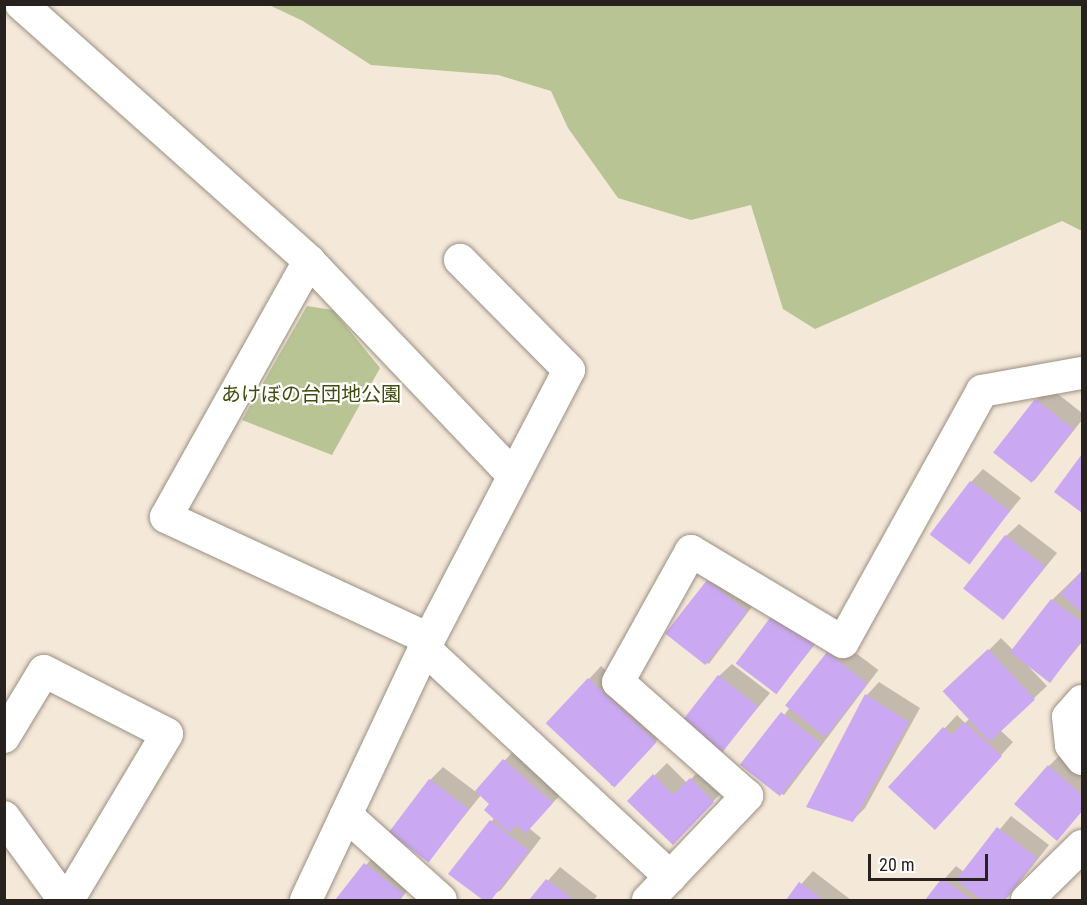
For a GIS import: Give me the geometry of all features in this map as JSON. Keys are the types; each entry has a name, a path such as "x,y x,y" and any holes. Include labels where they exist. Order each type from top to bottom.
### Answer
{"street":[{"path":"21,4 309,261 512,474"},
{"path":"306,900 427,644 512,474 569,370 460,260"},
{"path":"309,261 166,517 427,644 670,877"},
{"path":"648,900 747,796 618,682 691,551 843,642 982,391 1083,373"},
{"path":"4,737 44,671 167,734 66,900 4,817"},
{"path":"1083,700 1068,717 1071,745 1083,759"},
{"path":"346,815 441,900"},
{"path":"1028,900 1083,846"}],"green space":[{"path":"269,5 1082,5 1082,231 1062,221 815,329 783,309 751,205 691,220 618,198 568,128 551,91 498,75 371,65 303,21"},
{"name":"あけぼの台団地公園","path":"307,306 333,310 380,368 332,455 242,420"}],"building":[{"path":"1035,399 1074,429 1032,483 993,453"},
{"path":"1082,454 1082,513 1054,492"},
{"path":"970,481 1010,511 970,565 930,535"},
{"path":"1005,535 1045,566 1003,620 963,589"},
{"path":"1082,571 1082,613 1061,594"},
{"path":"707,580 747,611 705,665 665,634"},
{"path":"1051,599 1082,622 1082,640 1050,683 1010,652"},
{"path":"776,610 817,641 776,694 736,664"},
{"path":"988,649 1035,699 990,742 943,691"},
{"path":"827,652 867,683 825,737 785,706"},
{"path":"718,675 758,706 716,760 676,729"},
{"path":"588,678 657,742 614,787 546,723"},
{"path":"865,694 909,722 853,822 806,807"},
{"path":"781,712 821,743 780,796 740,765"},
{"path":"964,722 1002,756 935,830 888,787 943,727 952,735"},
{"path":"503,759 553,803 526,833 516,825 509,833 484,810 489,804 475,791"},
{"path":"1048,765 1082,795 1082,811 1057,841 1014,804"},
{"path":"653,774 673,795 690,778 714,802 673,845 627,801"},
{"path":"429,779 469,809 429,863 389,833"},
{"path":"490,820 529,851 491,900 483,900 448,874"},
{"path":"997,827 1037,858 1004,900 982,900 956,880"},
{"path":"364,863 404,894 399,900 335,900"},
{"path":"942,878 972,900 925,900"},
{"path":"546,879 574,900 529,900"},
{"path":"799,882 823,900 786,900"}]}
